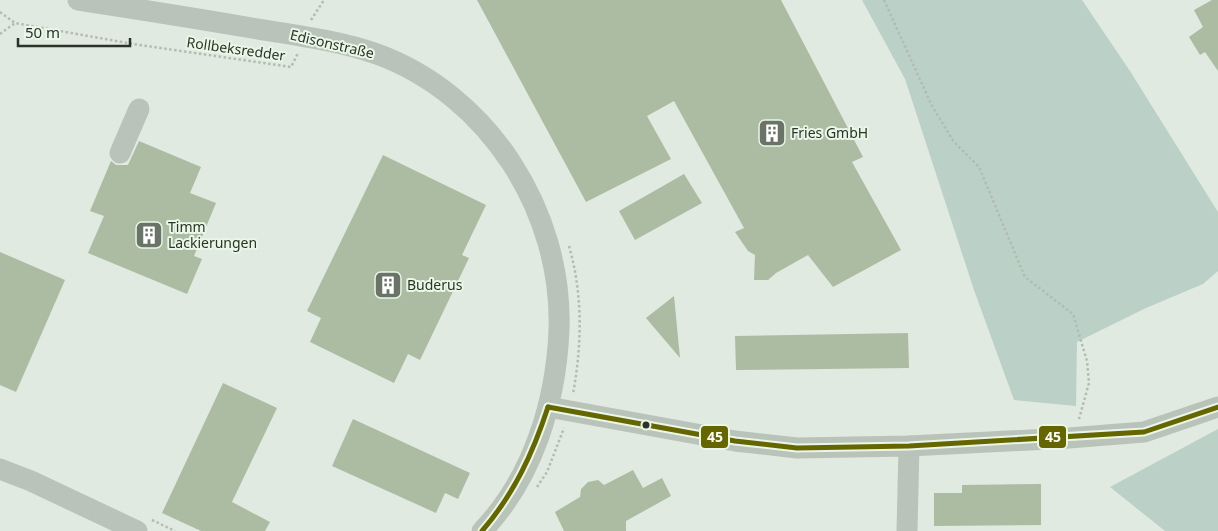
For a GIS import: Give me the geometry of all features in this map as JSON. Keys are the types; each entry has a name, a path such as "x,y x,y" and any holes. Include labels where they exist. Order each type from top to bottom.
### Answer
{"street":[{"name":"Edisonstraße","path":"78,0 311,26 376,54 425,79 448,94 472,116 514,166 533,200 545,230 556,275 558,345 554,380 538,438 519,480 501,508 482,531"},
{"path":"120,153 139,109"},
{"path":"548,407 735,441 797,448 909,446 1069,438 1144,432 1218,407"},
{"path":"907,531 909,446"},
{"path":"0,469 31,481 137,531"}],"path":[{"path":"311,26 324,0"},
{"path":"884,0 932,106 954,142 979,167 1025,276 1073,314 1087,361 1089,383 1081,415 1069,438"},
{"path":"0,12 15,23 0,34"},
{"name":"Rollbeksredder","path":"15,23 133,44 292,67 311,26"},
{"path":"536,488 547,472 570,411 581,333 579,295 567,241"}],"green space":[{"path":"862,0 1082,0 1130,71 1218,212 1218,271 1203,284 1146,308 1077,342 1076,406 1014,400 974,290 905,79"},
{"path":"1218,429 1218,531 1165,531 1110,487"}],"building":[{"name":"Fries GmbH","path":"477,0 781,0 863,157 852,162 901,250 833,287 808,255 776,273 768,280 754,280 755,255 748,251 735,232 744,228 674,101 647,116 671,159 586,202"},
{"path":"1212,0 1218,0 1218,71 1205,52 1200,55 1189,37 1203,27 1194,10"},
{"name":"Timm Lackierungen","path":"139,141 201,167 190,193 216,203 194,256 202,259 187,294 88,253 104,216 90,211 111,161 116,165 128,165"},
{"name":"Buderus","path":"383,155 486,205 462,255 469,258 420,360 408,354 394,383 310,342 321,318 307,311"},
{"path":"684,174 702,203 635,240 619,211"},
{"path":"0,252 65,280 16,392 0,385"},
{"path":"674,296 680,358 646,318"},
{"path":"908,333 909,368 736,370 735,336"},
{"path":"223,383 277,408 232,502 270,522 265,531 201,531 162,513"},
{"path":"353,419 470,473 458,499 445,493 436,513 332,466"},
{"path":"633,470 643,488 662,478 671,496 626,521 626,531 564,531 555,512 580,497 581,489 588,482 598,480 604,485"},
{"path":"1041,484 1041,525 934,526 934,493 962,493 962,485"}],"transit line":[{"name":"45","path":"548,407 735,441 797,448 909,446 1144,432 1218,407"},
{"name":"45","path":"482,531 513,488 536,441 548,407"}],"place":[{"name":"Fries GmbH","path":"772,133"},
{"name":"Timm Lackierungen","path":"149,235"},
{"name":"Buderus","path":"388,285"}]}
